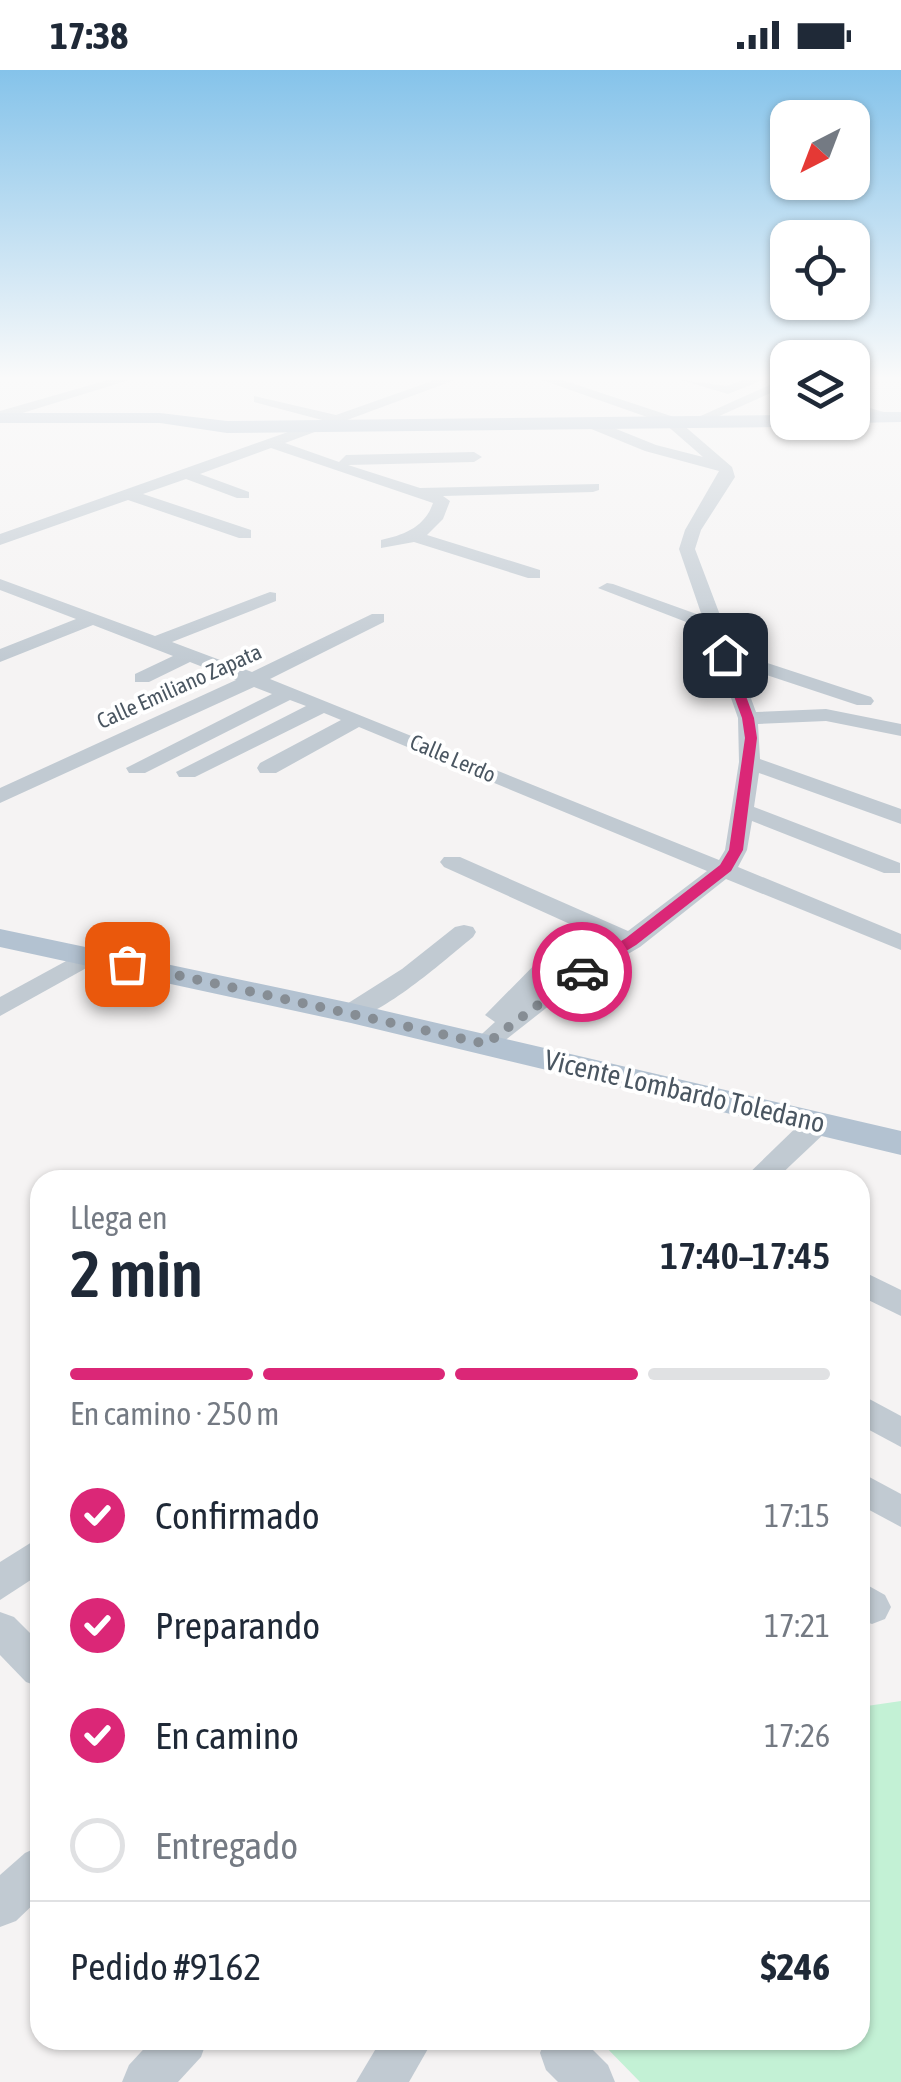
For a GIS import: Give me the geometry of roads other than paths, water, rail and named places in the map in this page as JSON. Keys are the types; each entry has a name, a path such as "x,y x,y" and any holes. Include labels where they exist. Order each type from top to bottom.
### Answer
{"main road":[{"name":"Vicente Lombardo Toledano","path":"0,938 351,1013 901,1143"}],"street":[{"path":"0,540 182,474"},
{"path":"186,474 243,495"},
{"path":"367,474 439,499 442,504 417,537"},
{"path":"478,1042 569,978 631,942 726,868 736,850 750,762 748,718 686,548 726,474"},
{"path":"422,492 593,487"},
{"path":"127,494 245,534"},
{"path":"0,522 22,532"},
{"path":"386,544 417,537 534,574"},
{"name":"Calle Lerdo","path":"0,584 324,705 901,942"},
{"path":"607,588 713,626"},
{"path":"157,642 270,597"},
{"path":"0,656 95,618"},
{"name":"Calle Emiliano Zapata","path":"0,796 312,655 378,618"},
{"path":"142,678 192,654"},
{"path":"725,655 864,701"},
{"path":"138,768 291,692"},
{"path":"187,772 324,705"},
{"path":"748,718 826,715 901,730"},
{"path":"268,768 358,719"},
{"path":"750,762 901,816"},
{"path":"743,810 892,868"},
{"path":"452,862 631,942"},
{"path":"351,1013 464,932"},
{"path":"0,1008 90,956"},
{"path":"478,1042 557,956"},
{"path":"768,1170 818,1124"},
{"path":"870,1287 901,1304"},
{"path":"870,1414 901,1433"},
{"path":"870,1493 901,1512"},
{"path":"0,1583 30,1560"},
{"path":"0,1629 30,1659"},
{"path":"0,1905 30,1877"},
{"path":"146,2082 175,2050"}]}
